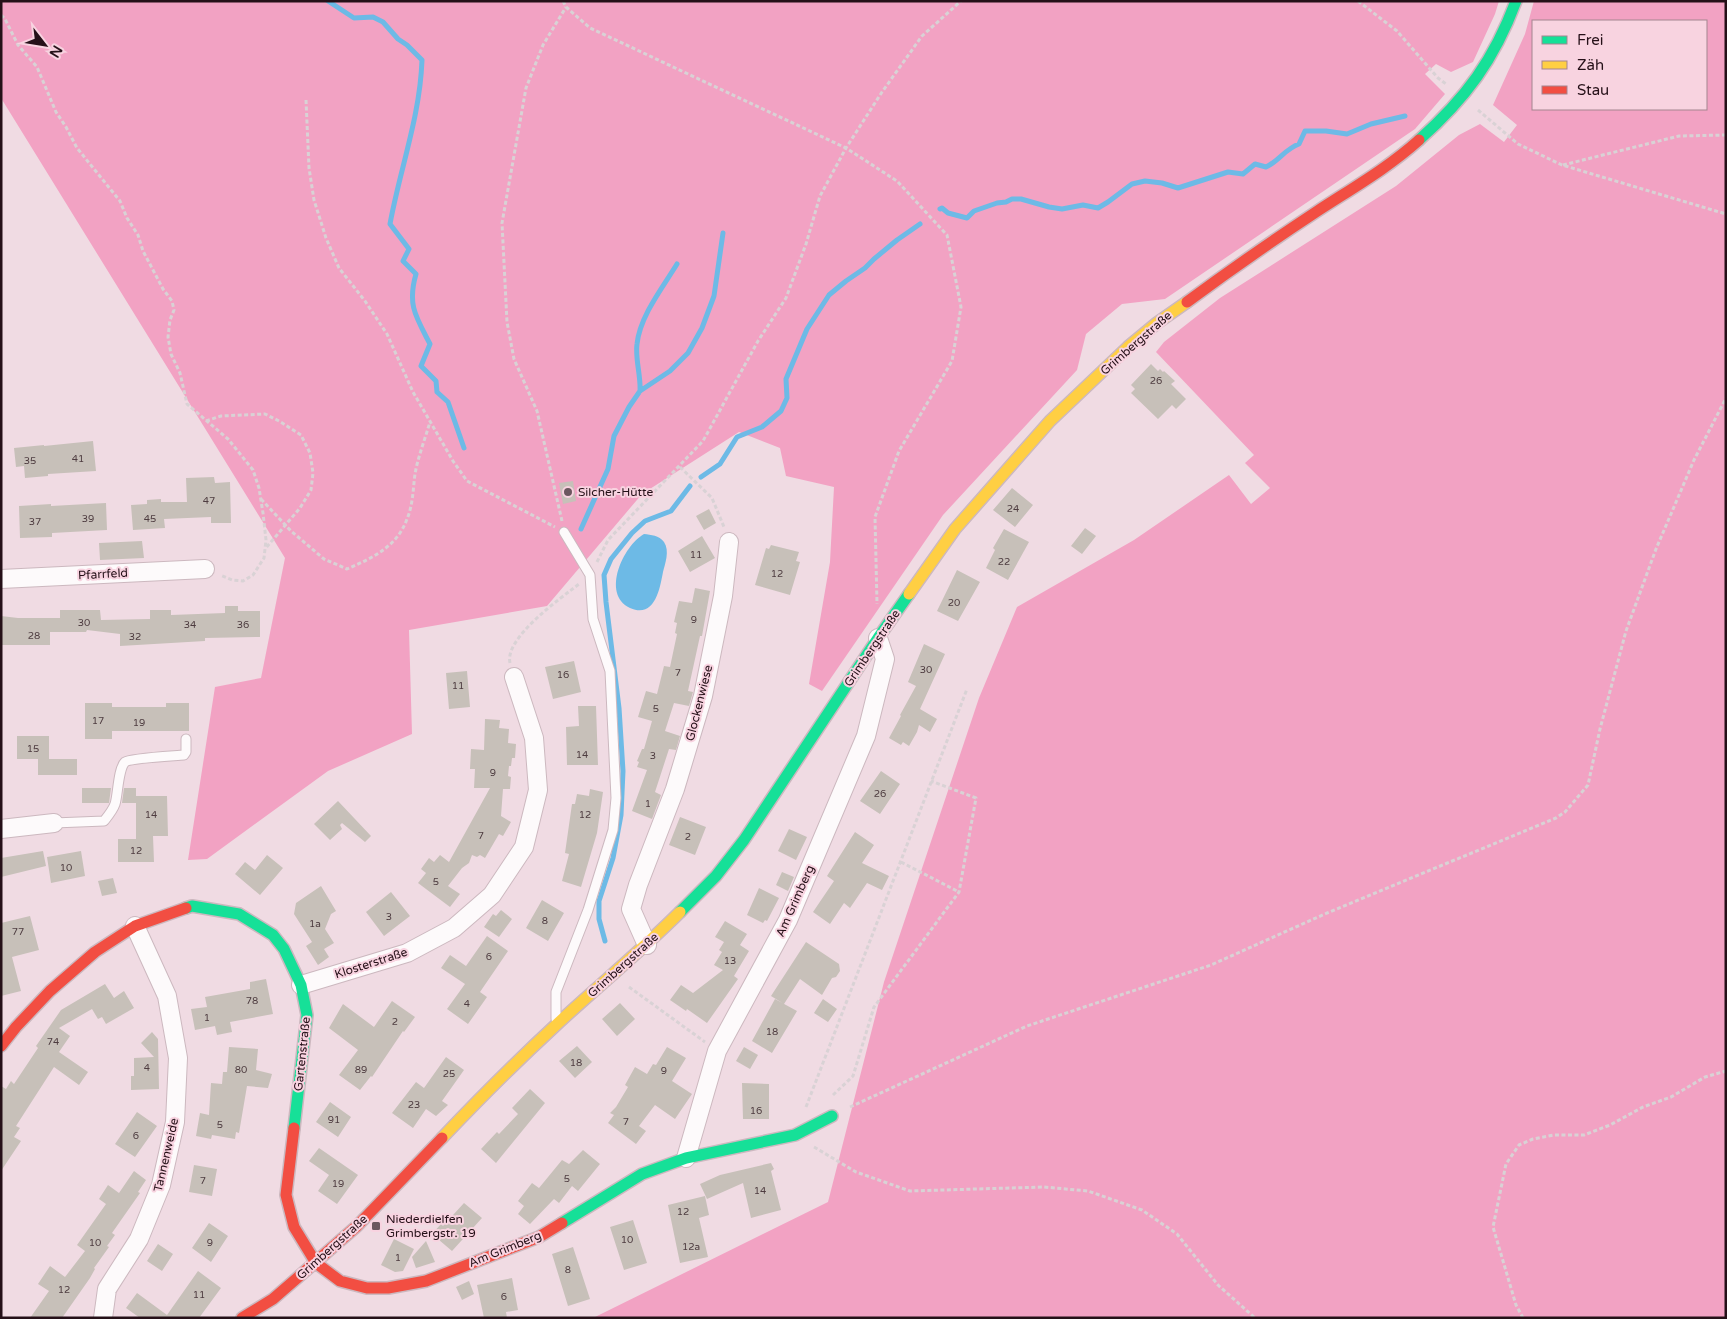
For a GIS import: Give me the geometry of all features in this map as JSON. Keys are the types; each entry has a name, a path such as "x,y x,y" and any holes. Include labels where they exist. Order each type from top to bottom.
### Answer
{"street":[{"name":"Grimbergstraße","path":"242,1318 273,1299 357,1226 471,1108 556,1025 647,945 716,876 744,840 878,638 955,529 1050,422 1157,322 1260,249 1408,150 1445,117 1486,65 1505,30 1516,1"},
{"name":"Glockenwiese","path":"647,945 631,909 638,885 675,789 703,696 723,596 729,542"},
{"name":"Pfarrfeld","path":"1,579 204,570"},
{"name":"Am Grimberg","path":"686,1158 717,1051 788,920 866,736 885,659 878,638"},
{"name":"Klosterstraße","path":"301,985 407,954 454,928 492,895 524,847 538,790 534,738 514,677"},
{"path":"1,829 54,823"},
{"name":"Gartenstraße","path":"1,1046 50,991 95,952 135,926 192,906 239,914 273,935 284,949 301,985 307,1015 286,1195 294,1227 316,1263"},
{"name":"Tannenweide","path":"103,1318 107,1289 140,1239 161,1185 175,1122 178,1058 167,996 135,926"},
{"name":"Am Grimberg","path":"316,1263 340,1281 367,1288 388,1288 426,1281 538,1237 642,1174 686,1158 795,1135 832,1116"}],"lane":[{"path":"556,1025 556,992 588,910 613,830 616,798 610,671 593,619 590,575 564,532"},
{"path":"54,823 104,821 115,803 123,764 126,761 139,759 184,755 186,752 186,739"}],"path":[{"path":"563,1 566,7 590,28 846,148 897,182 947,236 961,307 952,361 899,451 876,518 877,610"},
{"path":"514,677 509,658 517,639 539,616 590,575 608,540 703,441 758,341 786,298 806,244 820,196 846,148 882,92 922,36 960,1"},
{"path":"1358,1 1396,31 1438,78 1518,144 1562,165 1726,214"},
{"path":"564,532 537,411 514,359 507,322 502,223 526,88 544,45 566,7"},
{"path":"1,16 5,19 18,45 37,67 56,112 77,148 120,202 138,236 143,251 163,289 172,301 174,310 170,320 168,337 171,354 180,373 187,404 228,439 253,470 261,499 266,540 264,558 253,575 243,581 232,580 204,570"},
{"path":"306,100 309,168 314,200 326,238 339,268 365,301 387,334 410,386 430,422 467,482 564,532"},
{"path":"1562,165 1679,136 1726,135"},
{"path":"832,1116 1026,1026 1210,964 1327,913 1556,818 1565,812 1588,785 1600,729 1626,631 1656,549 1694,460 1726,398"},
{"path":"206,421 221,416 265,414 301,435 310,453 313,473 311,490 300,508 265,550"},
{"path":"261,499 286,526 324,559 347,569 374,558 394,543 407,520 416,472 430,422"},
{"path":"680,467 712,498 729,542"},
{"path":"805,1108 967,689"},
{"path":"827,1102 853,1076 874,1007 959,892 976,798 931,781"},
{"path":"900,862 959,892"},
{"path":"613,975 717,1051"},
{"path":"1523,1318 1513,1296 1493,1227 1506,1164 1519,1145 1533,1139 1554,1135 1584,1134 1610,1126 1643,1107 1671,1097 1705,1077 1726,1071"},
{"path":"795,1135 856,1172 910,1190 1044,1187 1088,1190 1142,1210 1177,1234 1218,1285 1256,1318"}],"shaded area":[{"path":"1,1 1499,1 1473,62 1451,72 1436,64 1425,74 1445,94 1415,129 1165,299 1122,304 1086,334 1077,370 943,515 822,691 809,684 830,562 834,487 786,476 780,448 739,432 642,494 547,606 409,630 412,734 328,771 207,859 188,860 215,687 261,678 285,558 1,98"},
{"path":"1534,1 1726,1 1726,1318 593,1318 828,1202 884,982 979,698 1017,607 1134,540 1229,475 1251,504 1270,488 1245,463 1254,455 1156,352 1164,342 1220,298 1396,186 1459,135 1480,124 1504,142 1517,125 1493,105 1525,34"}],"water":[{"path":"644,534 660,538 666,546 667,553 655,600 651,606 638,610 630,608 621,601 617,592 616,582 618,570 623,559 636,540"}],"building":[{"path":"1151,364 1158,371 1160,369 1164,371 1175,381 1171,384 1186,399 1176,409 1172,405 1158,419 1131,393 1135,389 1131,385"},
{"path":"93,441 96,471 48,474 48,476 25,478 24,466 16,467 14,448"},
{"path":"214,477 215,483 230,482 231,523 211,523 211,517 164,519 165,528 133,530 131,505 147,504 147,500 161,499 161,502 187,502 186,478"},
{"name":"Silcher-Hütte","path":"573,481 576,501 563,504 559,483"},
{"path":"1012,488 1033,505 1015,527 993,510"},
{"path":"106,503 107,530 52,533 52,537 20,538 19,506"},
{"path":"709,509 716,523 704,530 696,516"},
{"path":"1085,528 1096,536 1082,554 1071,546"},
{"path":"1004,529 1029,542 1008,580 986,568 995,550 993,548"},
{"path":"702,536 715,558 690,572 678,551"},
{"path":"142,541 144,558 100,560 99,543"},
{"path":"771,545 799,552 796,561 800,562 790,595 755,585 766,548 769,549"},
{"path":"957,570 980,582 958,621 937,611"},
{"path":"695,588 710,591 702,636 700,636 688,691 693,692 689,706 674,703 665,731 680,736 676,750 669,749 655,792 661,795 652,819 632,811 647,770 637,767 639,762 637,761 642,749 644,749 652,721 638,717 646,691 657,694 664,666 670,667 677,634 675,633 677,623 674,622 679,601 692,603"},
{"path":"225,606 238,606 238,611 260,611 260,637 205,638 205,641 120,646 120,634 87,630 86,632 50,632 50,645 1,645 1,616 60,618 60,610 100,610 101,620 150,619 150,610 171,610 171,615 225,613"},
{"path":"924,644 945,654 920,709 937,719 930,732 919,725 909,746 903,742 901,745 889,738 916,686 908,682"},
{"path":"574,661 581,692 553,699 545,667"},
{"path":"467,671 470,707 449,709 446,673"},
{"path":"85,703 112,703 112,707 166,707 166,703 189,703 189,731 112,731 112,739 85,739"},
{"path":"578,706 596,706 598,765 567,765 566,727 579,726"},
{"path":"485,719 500,720 499,728 509,729 508,743 516,744 515,758 512,758 511,766 509,766 508,776 511,777 510,789 503,789 501,816 511,822 503,836 499,834 485,858 480,855 477,857 472,855 469,863 462,868 448,886 460,894 450,907 418,883 426,873 421,869 429,858 434,862 440,855 449,862 490,788 474,788 475,769 470,769 471,749 484,750"},
{"path":"17,736 49,736 49,759 17,759"},
{"path":"38,759 77,759 77,775 38,775"},
{"path":"881,771 900,784 880,814 860,801"},
{"path":"82,788 111,788 109,803 82,803"},
{"path":"124,788 136,788 136,796 167,796 168,836 153,836 154,862 118,862 118,839 136,839 136,803 122,803"},
{"path":"590,789 603,792 597,833 581,887 562,881 569,854 565,853 572,804 575,804 577,794 589,796"},
{"path":"338,801 371,836 365,842 342,823 340,825 342,829 330,840 314,824"},
{"path":"680,817 706,827 695,855 669,845"},
{"path":"789,829 807,837 796,860 778,851"},
{"path":"855,832 874,845 862,863 889,876 882,890 867,883 850,908 844,903 830,924 813,912 834,881 827,876"},
{"path":"43,851 46,866 1,877 1,858"},
{"path":"81,851 85,876 51,883 47,857"},
{"path":"267,855 283,868 260,895 235,874 245,862 255,870"},
{"path":"782,872 794,877 788,891 776,885"},
{"path":"113,878 117,893 102,896 98,881"},
{"path":"321,886 336,911 331,914 325,929 334,943 324,949 329,957 318,965 306,946 312,942 294,914 296,903"},
{"path":"759,888 779,898 767,921 765,920 763,923 747,915"},
{"path":"391,892 410,916 384,936 366,912"},
{"path":"542,900 564,913 548,941 526,928"},
{"path":"501,910 512,919 499,937 484,927 493,914 496,916"},
{"path":"30,916 39,950 12,957 21,991 1,996 1,923"},
{"path":"725,921 747,934 740,945 749,951 734,976 738,979 707,1023 670,1000 681,985 693,993 723,970 714,965 722,952 719,950 724,942 715,937"},
{"path":"487,936 508,951 480,992 487,997 468,1024 447,1009 465,984 441,968 450,955 466,966"},
{"path":"806,942 839,964 840,971 836,977 832,978 822,995 800,979 784,1004 771,996"},
{"path":"266,979 273,1014 230,1022 232,1032 217,1035 215,1026 195,1030 191,1009 207,1007 205,997 250,989 250,982"},
{"path":"105,984 114,998 124,991 134,1008 106,1024 102,1017 98,1019 92,1009 59,1028 70,1036 59,1052 88,1072 79,1085 54,1067 16,1126 20,1128 14,1137 21,1141 1,1171 1,1086 6,1089 11,1081 14,1084 38,1048 36,1046 61,1010"},
{"path":"775,999 797,1011 772,1053 752,1041"},
{"path":"823,999 837,1009 828,1022 814,1013"},
{"path":"392,1001 415,1017 403,1031 372,1077 360,1090 339,1075 358,1050 329,1028 343,1004 374,1027"},
{"path":"620,1003 635,1019 617,1036 602,1019"},
{"path":"152,1032 158,1039 159,1089 131,1090 131,1076 134,1076 134,1058 154,1057 141,1043"},
{"path":"577,1046 592,1062 575,1078 559,1061"},
{"path":"229,1047 258,1049 256,1070 272,1074 268,1088 247,1086 239,1133 236,1132 235,1139 212,1135 211,1139 196,1136 200,1113 209,1115 211,1083 222,1084 223,1072 227,1072"},
{"path":"667,1047 686,1058 672,1081 692,1094 675,1119 655,1105 639,1126 646,1131 636,1144 608,1123 614,1115 610,1113 616,1107 628,1087 625,1085 635,1067 647,1074 653,1064 656,1065"},
{"path":"744,1047 758,1055 750,1069 736,1061"},
{"path":"446,1057 464,1070 442,1101 448,1105 436,1116 426,1109 413,1128 392,1113 416,1082 424,1088"},
{"path":"742,1083 769,1084 769,1119 743,1119"},
{"path":"530,1089 545,1103 496,1163 481,1149 518,1114 512,1108"},
{"path":"330,1102 351,1117 338,1137 316,1122"},
{"path":"137,1112 157,1126 135,1157 115,1144"},
{"path":"319,1148 358,1175 337,1204 318,1191 329,1175 309,1161"},
{"path":"583,1150 600,1164 578,1191 572,1186 559,1203 554,1199 530,1224 518,1214 524,1206 518,1201 532,1183 539,1188 562,1160 569,1164"},
{"path":"771,1163 774,1169 771,1171 781,1210 751,1218 743,1183 707,1199 700,1184 720,1175"},
{"path":"194,1165 217,1169 212,1196 189,1192"},
{"path":"134,1171 146,1180 138,1192 140,1193 112,1233 115,1235 94,1268 90,1278 62,1318 30,1318 49,1291 38,1284 50,1266 65,1277 85,1251 77,1245 106,1204 99,1199 108,1185 119,1193"},
{"path":"705,1196 709,1215 699,1218 708,1257 680,1263 668,1205"},
{"path":"464,1203 482,1218 452,1251 432,1234 441,1224 443,1226"},
{"path":"633,1220 647,1263 624,1270 610,1227"},
{"path":"209,1223 228,1236 211,1262 192,1248"},
{"path":"394,1239 414,1249 403,1271 395,1272 381,1265"},
{"path":"426,1241 435,1262 416,1268 412,1257"},
{"path":"158,1244 173,1254 162,1271 147,1261"},
{"path":"573,1247 590,1299 568,1306 552,1254"},
{"path":"198,1271 221,1288 199,1318 140,1318 126,1308 137,1293 167,1315"},
{"path":"512,1278 518,1310 506,1312 507,1318 484,1318 477,1285"},
{"path":"469,1281 474,1294 462,1300 456,1287"}],"waterway":[{"path":"328,1 354,18 373,17 383,22 398,39 422,60 418,102 390,224 409,249 403,261 416,274 412,294 414,310 430,344 421,366 436,381 437,392 448,402 464,448"},
{"path":"940,209 942,208 948,213 967,218 974,211 1012,199 1021,199 1062,209 1083,205 1098,208 1132,184 1145,181 1162,183 1178,188 1228,172 1243,174 1255,164 1266,167 1299,144 1305,131 1347,134 1371,124 1405,116"},
{"path":"701,477 720,464 737,437 762,427 781,411 787,398 786,379 807,329 829,295 865,268 897,240 920,224"},
{"path":"581,529 608,469 614,436 629,407 640,391 670,371 688,353 702,328 714,296 723,233"},
{"path":"640,391 637,362 639,333 647,312 677,264"},
{"path":"605,941 599,919 599,901 613,858 621,815 623,771 619,708 604,575 611,559 632,533 645,521 671,511 690,486"}],"traffic: fast":[{"path":"1419,140 1451,109 1477,77 1498,42 1516,1"},
{"path":"680,912 716,876 744,840 909,594"},
{"path":"186,908 192,906 239,914 273,935 284,949 301,985 307,1015 294,1128"},
{"path":"562,1223 642,1174 686,1158 795,1135 832,1116"}],"traffic: slow":[{"path":"909,594 955,529 1050,421 1128,347 1187,302"},
{"path":"442,1138 541,1039 680,912"}],"traffic: jam":[{"path":"1187,302 1283,234 1382,169 1419,140"},
{"path":"1,1046 50,991 95,952 135,926 186,908"},
{"path":"294,1128 286,1195 294,1227 316,1263 340,1281 367,1288 388,1288 426,1281 539,1237 562,1223"},
{"path":"242,1318 273,1299 357,1226 442,1138"}],"place":[{"name":"Silcher-Hütte","path":"568,492"},
{"name":"Niederdielfen Grimbergstr. 19","path":"376,1226"}]}
